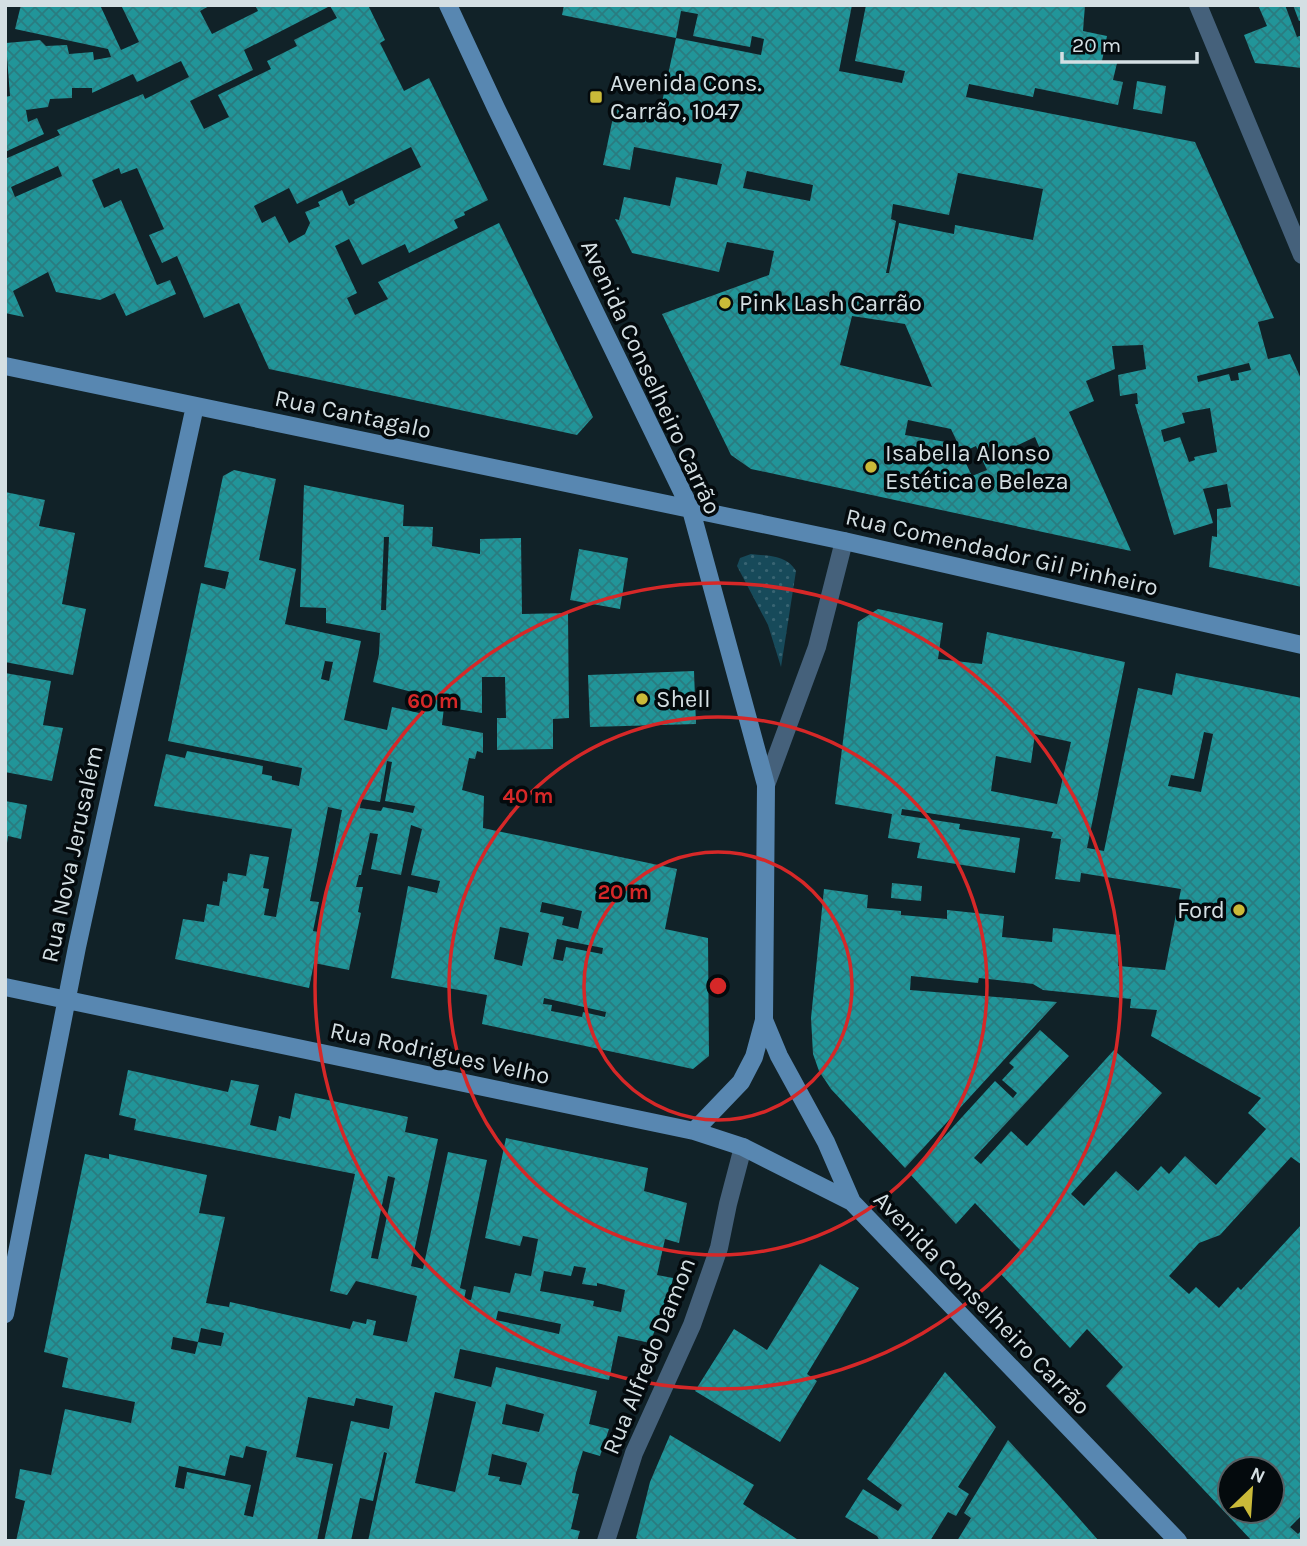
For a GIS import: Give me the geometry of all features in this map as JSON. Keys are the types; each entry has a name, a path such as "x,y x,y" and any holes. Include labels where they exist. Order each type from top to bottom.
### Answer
{"main road":[{"name":"Avenida Conselheiro Carrão","path":"448,5 691,510 766,785 764,1020 779,1056 826,1142 852,1202 1178,1541"},
{"name":"Rua Cantagalo","path":"5,366 691,510"},
{"name":"Rua Nova Jerusalém","path":"5,1314 66,999 195,406"},
{"name":"Rua Comendador Gil Pinheiro","path":"691,510 844,541 1302,645"},
{"name":"Rua Rodrigues Velho","path":"5,987 694,1131 743,1147 852,1202"},
{"path":"694,1131 740,1082 754,1057 764,1020"}],"street":[{"path":"1199,5 1302,256"},
{"name":"Avenida Conselheiro Carrão","path":"766,785 817,647 844,541"},
{"name":"Rua Alfredo Damon","path":"606,1541 634,1453 692,1325 719,1248 727,1205 743,1147"}],"shaded area":[{"path":"751,554 782,559 796,571 781,667 768,625 737,566 740,558"}],"building":[{"path":"21,5 100,5 121,50 139,42 121,5 211,5 200,11 212,34 258,11 255,5 368,5 385,40 380,43 404,91 429,78 488,200 454,220 458,228 409,253 405,244 362,265 349,239 335,246 357,293 347,298 355,315 388,299 378,282 499,223 593,417 577,435 269,369 239,303 204,318 177,256 162,263 149,235 164,229 137,168 121,174 119,168 92,180 104,208 121,200 157,285 170,280 176,294 126,316 115,293 100,300 56,292 48,272 13,291 24,317 5,313 5,159 60,135 57,130 143,94 145,99 189,77 181,61 137,82 133,74 92,93 92,88 72,88 72,98 50,99 48,107 26,110 28,122 37,118 44,134 5,152 5,97 10,96 6,43 40,40 46,46 67,45 69,54 93,52 94,60 111,57 108,49 15,29","holes":["330,6 337,18 294,40 297,46 267,61 271,69 218,95 229,117 204,129 190,101 253,70 244,50","411,147 421,167 354,200 355,203 349,206 342,190 318,202 320,206 305,212 310,223 305,234 289,243 275,216 262,223 254,206 289,188 297,204","58,166 62,176 15,197 11,187"]},
{"path":"564,5 852,5 839,71 902,83 905,71 855,61 866,5 1085,5 1083,31 1107,36 1102,61 1117,63 1113,80 1123,82 1118,105 1035,88 1033,97 969,84 966,97 1195,142 1274,318 1258,322 1268,359 1290,354 1302,381 1302,587 1209,567 1212,536 1217,537 1217,509 1231,507 1227,484 1203,489 1213,523 1174,535 1135,404 1138,404 1137,393 1120,396 1118,375 1146,369 1143,345 1112,346 1115,369 1086,381 1094,401 1069,412 1131,551 751,469 731,455 662,314 769,275 774,251 727,242 719,272 632,253 615,219 619,220 624,197 670,206 676,177 717,185 722,164 634,147 630,170 603,165 615,108 659,116 676,38 562,15","holes":["681,11 698,14 693,36 750,47 752,36 764,39 761,55 676,38","747,171 813,185 810,201 743,188","958,173 1043,189 1033,240 955,225 954,234 899,223 889,273 886,273 896,221 891,219 893,204 949,215","852,316 905,324 932,387 840,365","1249,363 1251,370 1238,373 1239,380 1231,381 1229,374 1198,382 1197,376","1210,408 1217,452 1194,457 1195,460 1189,462 1180,437 1164,442 1161,430 1185,423 1182,413","908,420 951,429 958,444 905,435","1035,437 1043,456 1019,463 1012,448","976,446 987,470 972,476 961,453"]},
{"path":"1258,5 1285,5 1297,37 1302,35 1302,68 1255,63 1244,35 1267,26"},
{"path":"1293,5 1302,5 1302,20 1299,21"},
{"path":"1137,81 1166,86 1162,114 1133,109"},
{"path":"234,470 276,479 259,560 296,569 285,624 361,641 344,720 387,730 392,707 424,714 424,695 373,682 380,633 326,623 326,608 300,607 304,485 404,505 403,526 433,527 432,546 480,554 480,539 521,538 522,614 568,613 569,718 553,719 553,749 497,750 497,718 506,718 505,677 482,677 482,713 444,707 442,725 483,733 483,753 477,751 475,759 469,758 462,790 484,796 483,828 677,869 665,929 708,938 709,1056 693,1069 482,1024 487,995 391,978 408,886 437,893 440,881 411,875 422,829 411,825 401,875 371,869 378,834 370,833 356,887 363,887 358,912 361,913 349,970 314,963 309,988 175,959 183,919 204,922 207,904 219,906 223,881 227,882 228,873 246,876 250,854 269,857 263,888 269,889 264,915 276,917 292,829 154,806 166,754 185,758 187,751 263,766 262,774 272,776 272,780 299,786 302,768 168,741 201,583 225,589 229,572 204,567 223,476","holes":["384,537 389,537 386,610 381,610","325,661 333,662 329,681 321,679","387,761 392,762 385,801 415,806 413,813 383,807 381,811 360,808 361,799 380,802","328,807 342,810 319,932 313,931 319,902 310,901","542,902 582,911 578,929 562,925 564,917 540,912","500,927 529,933 522,966 494,959","557,939 603,948 602,954 566,947 563,961 553,959","544,998 606,1012 605,1017 583,1012 582,1017 551,1011 552,1005 543,1004"]},
{"path":"5,492 45,500 39,526 75,533 62,604 86,609 73,675 5,662"},
{"path":"579,549 628,558 620,609 570,600"},
{"path":"878,609 943,623 938,659 982,664 987,632 1125,662 1087,848 1104,851 1138,688 1172,695 1176,673 1302,698 1302,1165 1291,1157 1220,1235 1199,1243 1169,1276 1189,1294 1196,1287 1219,1308 1238,1287 1241,1290 1302,1224 1302,1515 1290,1527 1298,1534 1302,1530 1302,1541 1252,1541 1237,1525 1286,1525 1286,1455 1216,1455 1216,1503 1106,1386 1123,1367 1087,1329 1070,1348 1000,1273 1020,1250 975,1203 956,1224 910,1174 995,1081 1013,1098 1017,1093 1002,1080 1014,1067 1009,1063 1040,1030 1069,1056 974,1158 981,1164 1011,1131 1027,1146 1114,1050 1162,1093 1071,1194 1084,1206 1116,1171 1138,1191 1161,1166 1169,1174 1185,1156 1216,1185 1266,1129 1248,1113 1261,1098 1151,1036 1157,1010 1130,1008 1131,999 1043,990 1033,984 979,978 978,983 911,976 910,990 1057,1002 905,1168 831,1089 819,1071 813,1054 811,1018 824,889 868,895 867,908 901,911 901,915 947,919 947,910 1004,916 1002,937 1052,942 1053,928 1120,935 1118,966 1165,970 1181,889 1081,873 1080,882 1055,879 1061,839 1051,838 1053,832 902,809 901,815 960,824 959,829 1020,838 1015,873 917,858 920,843 888,838 892,814 835,804 858,622","holes":["1204,732 1213,734 1201,792 1168,786 1171,775 1194,779","1035,734 1071,742 1057,804 991,791 996,756 1031,763"]},
{"name":"Shell","path":"694,671 696,724 590,727 588,675"},
{"path":"5,673 51,681 43,725 63,728 52,781 5,772"},
{"path":"5,801 27,805 21,839 8,836 7,843"},
{"path":"892,883 922,886 921,901 891,898"},
{"path":"128,1070 228,1092 231,1080 259,1085 250,1125 276,1131 279,1116 290,1119 295,1093 408,1117 405,1132 438,1139 411,1266 423,1269 448,1152 487,1160 460,1288 466,1290 464,1299 471,1300 474,1286 510,1293 515,1273 531,1276 538,1239 523,1236 520,1246 485,1238 506,1138 648,1168 644,1191 687,1203 679,1243 665,1239 657,1275 673,1278 650,1343 618,1336 609,1380 460,1349 454,1378 491,1387 496,1367 597,1391 589,1424 609,1429 600,1456 583,1451 576,1473 572,1493 579,1494 571,1529 580,1531 577,1541 368,1541 387,1453 384,1452 373,1501 360,1498 351,1541 324,1541 351,1421 389,1429 393,1406 356,1398 354,1406 308,1397 296,1457 333,1464 317,1541 16,1541 25,1501 15,1498 20,1469 51,1475 65,1409 131,1423 135,1402 62,1387 68,1358 44,1352 85,1154 109,1159 109,1154 207,1175 199,1213 225,1217 206,1303 229,1307 230,1302 350,1329 353,1321 366,1324 367,1319 376,1321 373,1335 407,1342 417,1296 356,1281 347,1295 330,1291 355,1174 134,1130 136,1119 119,1115","holes":["388,1176 395,1178 378,1259 371,1258","574,1266 586,1268 582,1284 597,1286 597,1283 625,1290 621,1312 593,1306 594,1301 540,1291 544,1271 571,1276","498,1311 561,1324 559,1334 496,1320","201,1328 224,1333 221,1346 198,1342","173,1337 198,1342 195,1354 171,1349","435,1392 476,1402 455,1492 415,1483","506,1404 544,1414 539,1432 502,1424","246,1446 267,1451 253,1517 244,1515 251,1485 187,1472 184,1489 175,1487 179,1466 225,1476 230,1455 243,1458","492,1454 527,1463 521,1485 499,1481 500,1477 488,1475"]},
{"path":"820,1264 859,1288 807,1374 817,1381 780,1442 695,1391 734,1329 767,1350"},
{"path":"945,1372 996,1427 958,1487 969,1494 956,1516 948,1512 930,1541 880,1541 877,1536 845,1517 863,1489 898,1511 902,1505 867,1479"},
{"path":"670,1435 754,1485 743,1504 800,1541 642,1541 636,1538 650,1482"},
{"path":"1008,1440 1099,1541 957,1541 971,1518 964,1513"}],"place":[{"name":"Avenida Cons. Carrão, 1047","path":"596,97"},
{"name":"Pink Lash Carrão","path":"725,303"},
{"name":"Isabella Alonso Estética e Beleza","path":"871,467"},
{"name":"Shell","path":"642,699"},
{"name":"Ford","path":"1239,910"}]}
